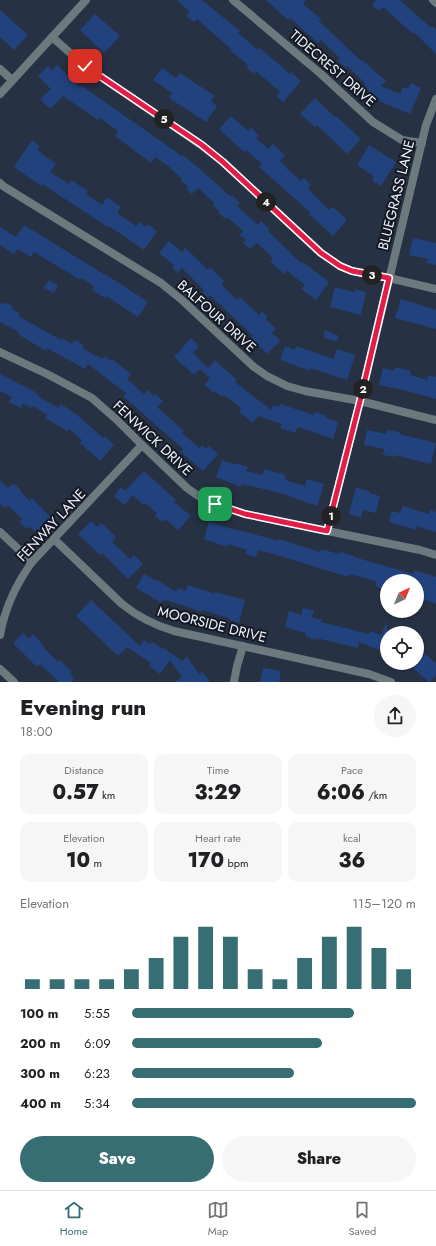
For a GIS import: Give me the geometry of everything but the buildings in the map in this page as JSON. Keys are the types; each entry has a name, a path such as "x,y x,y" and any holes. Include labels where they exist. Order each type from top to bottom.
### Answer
{"street":[{"path":"0,94 86,0"},
{"name":"TIDECREST DRIVE","path":"233,0 321,74 381,128 402,140 422,143"},
{"path":"433,0 436,3"},
{"path":"52,37 85,66 202,145 223,162 321,253 340,266 352,271 436,289"},
{"path":"0,69 12,80"},
{"name":"BLUEGRASS LANE","path":"327,531 422,143 430,113 436,99"},
{"name":"BALFOUR DRIVE","path":"0,183 161,283 182,300 254,367 267,376 287,386 360,401 436,420"},
{"name":"FENWICK DRIVE","path":"0,352 47,374 92,398 117,420 187,488 204,500 245,514 420,550 436,555"},
{"name":"FENWAY LANE","path":"0,635 11,599 22,575 32,562 142,445"},
{"path":"0,532 32,562"},
{"name":"MOORSIDE DRIVE","path":"54,539 122,604 141,618 163,628 369,674 391,682"},
{"path":"234,682 243,646"},
{"path":"0,669 14,682"}],"route":[{"path":"85,66 202,145 223,162 321,253 340,266 352,271 389,278 327,531 245,514 215,504"}]}
